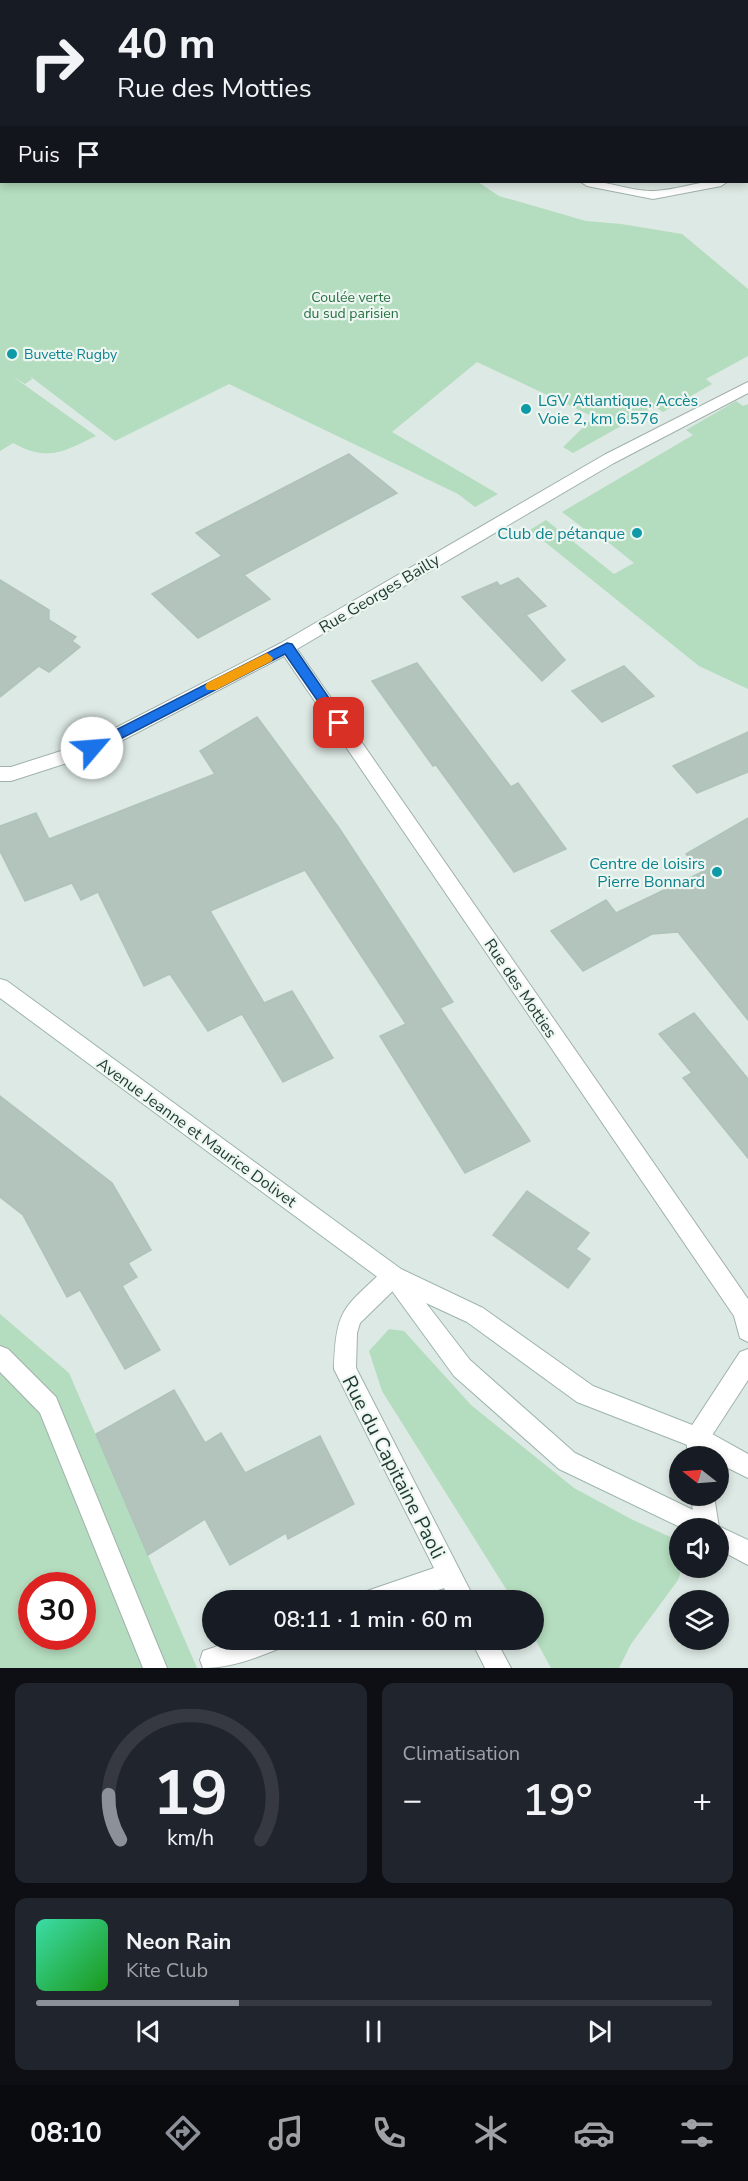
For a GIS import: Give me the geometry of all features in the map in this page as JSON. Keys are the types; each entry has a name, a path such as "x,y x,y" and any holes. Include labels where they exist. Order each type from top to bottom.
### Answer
{"street":[{"path":"591,183 653,195 716,183"},
{"name":"Rue Georges Bailly","path":"0,774 11,774 92,748 287,648 609,459 748,387"},
{"name":"Rue des Motties","path":"287,648 744,1312 748,1331"},
{"name":"Avenue Jeanne et Maurice Dolivet","path":"0,987 393,1276 476,1316 585,1394 696,1446"},
{"name":"Avenue Jeanne et Maurice Dolivet","path":"393,1276 462,1368 567,1461 685,1518"},
{"name":"Rue du Capitaine Paoli","path":"393,1276 351,1317 346,1334 345,1369 456,1590"},
{"path":"0,1357 48,1405 155,1668"},
{"path":"699,1446 748,1360"},
{"name":"Avenue Jeanne et Maurice Dolivet","path":"729,1459 748,1467"},
{"path":"729,1542 748,1553"},
{"path":"405,1590 448,1575"},
{"path":"212,1660 240,1650"},
{"path":"489,1650 499,1668"}],"green space":[{"name":"Coulée verte du sud parisien","path":"0,183 480,183 499,196 586,221 682,234 748,289 748,356 706,379 712,384 663,412 655,407 573,453 563,447 594,417 477,362 392,432 498,494 475,507 458,494 229,384 115,441 31,377 32,379 25,384 12,376 96,436 55,453 36,452 13,443 0,451"},
{"path":"736,401 743,406 748,404 748,689 699,666 530,530 546,520 614,574 634,563 603,538 599,540 562,512 693,435 686,430"},
{"path":"0,1314 69,1373 197,1668 0,1668"},
{"path":"389,1329 404,1331 471,1405 574,1488 669,1536 669,1578 679,1578 678,1580 631,1644 619,1668 551,1668 541,1650 544,1650 544,1590 507,1590 382,1391 369,1351"}],"building":[{"path":"349,454 397,493 244,575 270,599 198,638 152,594 222,556 196,533"},
{"path":"518,578 546,606 526,615 565,660 542,681 462,597 497,582 500,586"},
{"path":"0,580 49,610 49,620 76,637 72,641 80,647 49,672 39,666 0,697"},
{"path":"417,663 511,787 518,783 566,849 514,872 372,681"},
{"path":"624,666 654,696 602,722 572,691"},
{"path":"257,717 339,828 453,1002 440,1008 530,1141 465,1173 380,1036 406,1024 305,870 210,911 264,1003 292,991 333,1058 283,1082 242,1014 208,1031 170,974 144,986 98,892 81,900 72,883 25,901 0,851 0,826 36,813 49,839 215,774 200,751"},
{"path":"748,732 748,772 697,793 673,766"},
{"name":"Centre de loisirs Pierre Bonnard","path":"748,818 748,1020 678,932 652,934 583,971 551,931 606,900 616,913 702,872 686,854"},
{"path":"694,1013 748,1079 748,1158 683,1078 692,1073 659,1034"},
{"path":"0,1096 112,1183 151,1250 128,1263 137,1277 122,1286 160,1350 125,1369 80,1290 67,1297 23,1215 0,1197"},
{"path":"527,1191 589,1233 576,1249 590,1259 568,1288 493,1235"},
{"path":"174,1390 205,1443 221,1433 245,1473 320,1436 354,1504 288,1539 286,1533 230,1565 205,1519 148,1555 96,1434"}],"slow traffic":[{"path":"212,686 267,658"}],"place":[{"name":"Buvette Rugby","path":"12,354"},
{"name":"LGV Atlantique, Accès Voie 2, km 6.576","path":"526,409"},
{"name":"Club de pétanque","path":"637,533"},
{"name":"Centre de loisirs Pierre Bonnard","path":"717,872"}],"route":[{"path":"92,748 287,648 339,723"}]}
